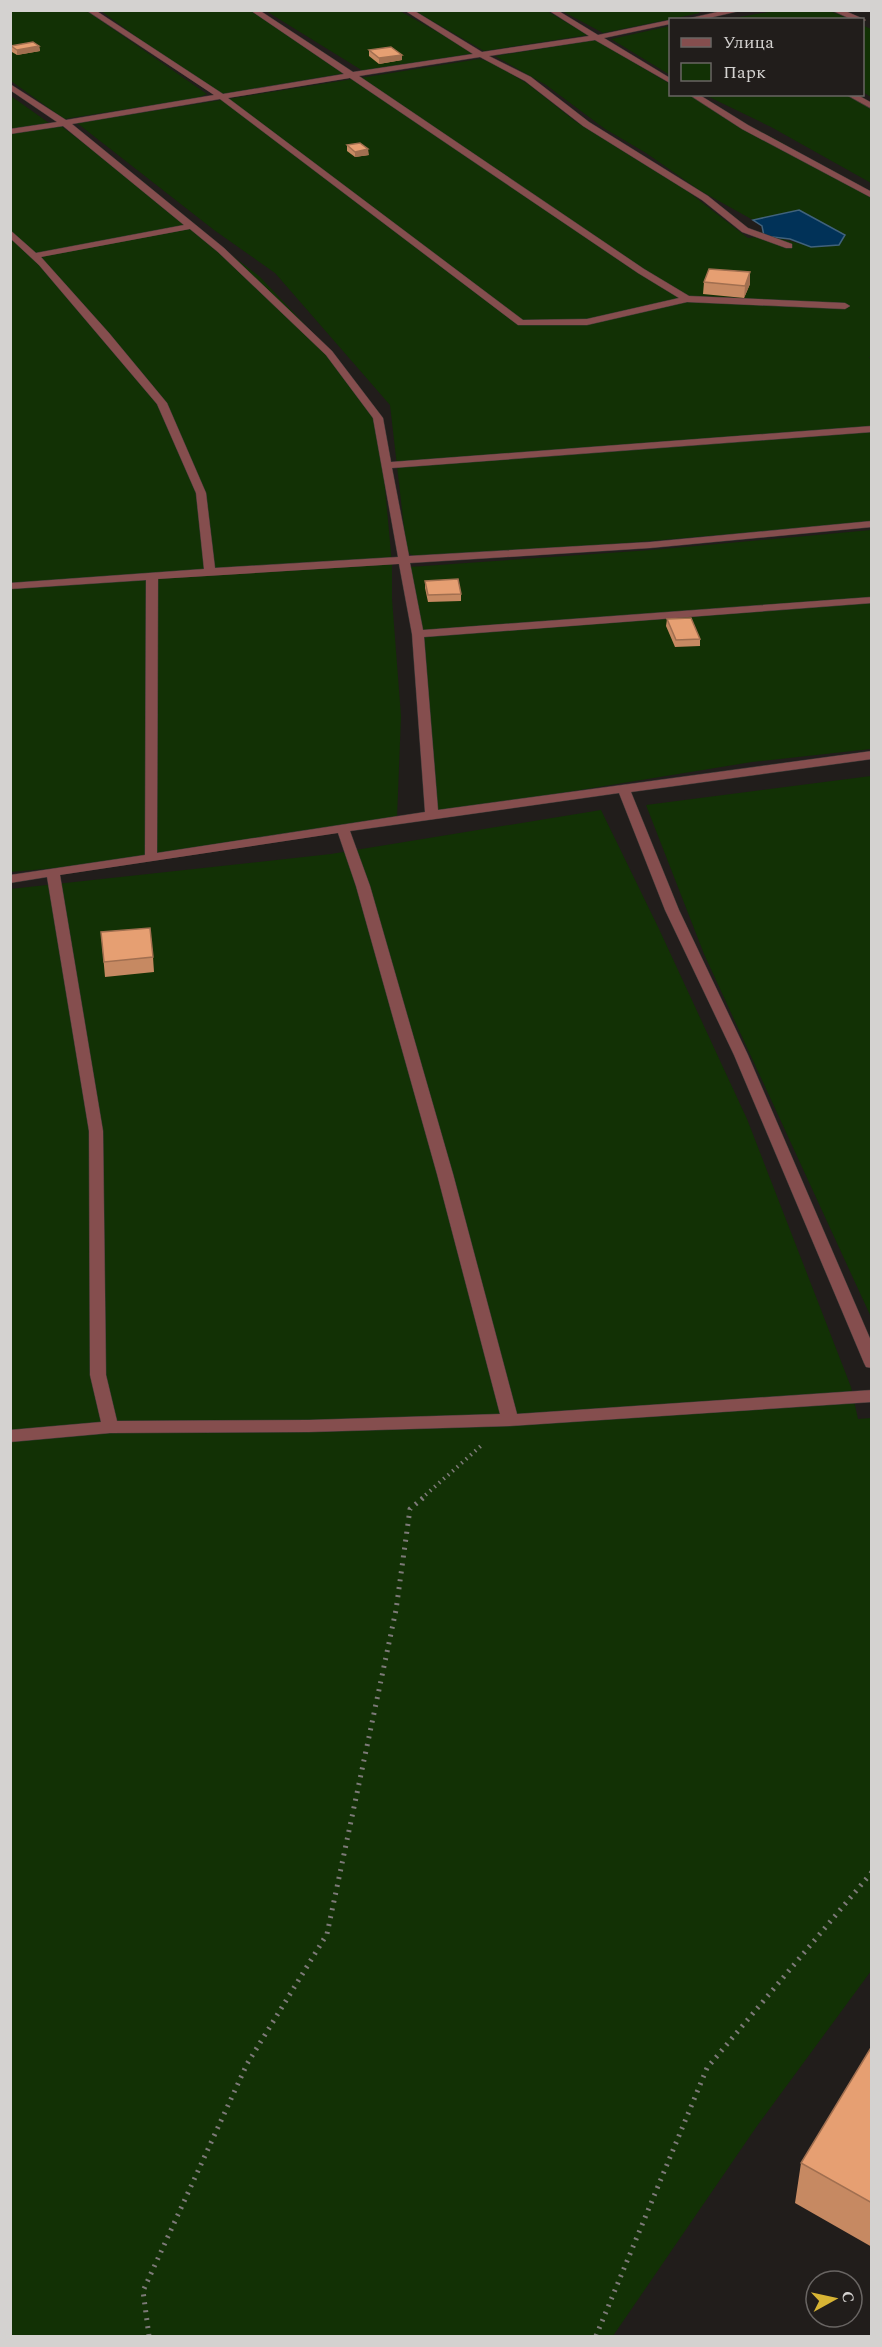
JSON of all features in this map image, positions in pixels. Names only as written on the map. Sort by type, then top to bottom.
[{"type":"lane","points":[[90,10],[222,97],[521,323],[587,322],[687,299],[845,306]]},
{"type":"lane","points":[[253,10],[453,142],[641,271],[687,299]]},
{"type":"lane","points":[[406,10],[528,79],[586,124],[705,198],[745,230],[789,246]]},
{"type":"lane","points":[[551,10],[669,80]]},
{"type":"lane","points":[[691,10],[705,18],[741,10]]},
{"type":"lane","points":[[834,10],[859,18]]},
{"type":"lane","points":[[10,132],[351,75],[598,37],[669,22]]},
{"type":"lane","points":[[10,86],[65,123],[221,250],[329,353],[378,418],[418,634],[432,815]]},
{"type":"lane","points":[[695,96],[745,127],[872,196]]},
{"type":"lane","points":[[853,96],[872,107]]},
{"type":"lane","points":[[34,255],[191,226]]},
{"type":"lane","points":[[10,233],[34,255],[106,335],[162,403],[201,494],[210,572]]},
{"type":"lane","points":[[387,465],[872,429]]},
{"type":"lane","points":[[10,586],[650,545],[872,524]]},
{"type":"lane","points":[[151,858],[152,576]]},
{"type":"lane","points":[[418,634],[872,600]]},
{"type":"lane","points":[[10,879],[432,815],[872,755]]},
{"type":"lane","points":[[624,789],[672,910],[741,1055],[872,1364]]},
{"type":"lane","points":[[343,829],[363,886],[445,1174],[510,1420]]},
{"type":"lane","points":[[53,873],[96,1131],[98,1375],[110,1426]]},
{"type":"lane","points":[[10,1436],[110,1426],[309,1426],[510,1420],[872,1396]]},
{"type":"path","points":[[149,2337],[143,2291],[247,2064],[327,1934],[396,1610],[410,1509],[510,1420]]},
{"type":"path","points":[[596,2337],[707,2068],[872,1872]]},
{"type":"green space","points":[[695,10],[700,13],[603,33],[562,11]]},
{"type":"green space","points":[[827,10],[847,18],[734,18],[775,11]]},
{"type":"green space","points":[[11,11],[87,11],[207,94],[197,98],[64,119],[11,81]]},
{"type":"green space","points":[[101,11],[251,11],[346,73],[216,95]]},
{"type":"green space","points":[[266,11],[400,11],[475,53],[363,71]]},
{"type":"green space","points":[[415,11],[547,11],[588,35],[484,51]]},
{"type":"green space","points":[[669,26],[669,74],[611,39]]},
{"type":"green space","points":[[864,26],[871,29],[871,97],[864,93]]},
{"type":"green space","points":[[596,40],[669,83],[669,96],[692,96],[779,141],[871,196],[872,357],[869,357],[872,361],[871,522],[579,547],[415,556],[407,553],[390,405],[275,273],[214,230],[77,123],[479,59],[491,62],[528,84],[575,121],[686,190],[748,238],[773,237],[813,247],[839,245],[844,234],[799,210],[753,220],[699,190],[646,153],[605,129],[546,85],[495,56]]},
{"type":"green space","points":[[11,96],[49,123],[11,129]]},
{"type":"green space","points":[[707,96],[848,96],[871,108],[871,183],[771,127]]},
{"type":"green space","points":[[61,126],[259,276],[331,352],[378,411],[392,564],[392,599],[401,716],[397,818],[133,861],[11,872],[11,134]]},
{"type":"green space","points":[[871,530],[871,749],[752,762],[432,814],[409,567],[651,550]]},
{"type":"green space","points":[[872,776],[871,1317],[704,954],[646,805]]},
{"type":"green space","points":[[601,810],[747,1119],[851,1387],[858,1419],[871,1418],[871,1971],[757,2126],[613,2336],[11,2336],[10,889],[331,854]]},
{"type":"water","points":[[799,210],[845,235],[839,245],[811,247],[790,239],[764,236],[762,226],[753,220]]},
{"type":"building","points":[[33,42],[39,46],[17,50],[11,46]]},
{"type":"building","points":[[391,47],[402,55],[379,58],[369,50]]},
{"type":"building","points":[[360,143],[368,149],[355,152],[347,145]]},
{"type":"building","points":[[709,269],[750,272],[745,286],[704,282]]},
{"type":"building","points":[[458,579],[461,594],[428,595],[425,581]]},
{"type":"building","points":[[691,618],[700,639],[676,640],[667,619]]},
{"type":"building","points":[[150,928],[153,957],[104,962],[101,932]]},
{"type":"building","points":[[872,2046],[872,2203],[801,2163]]}]
